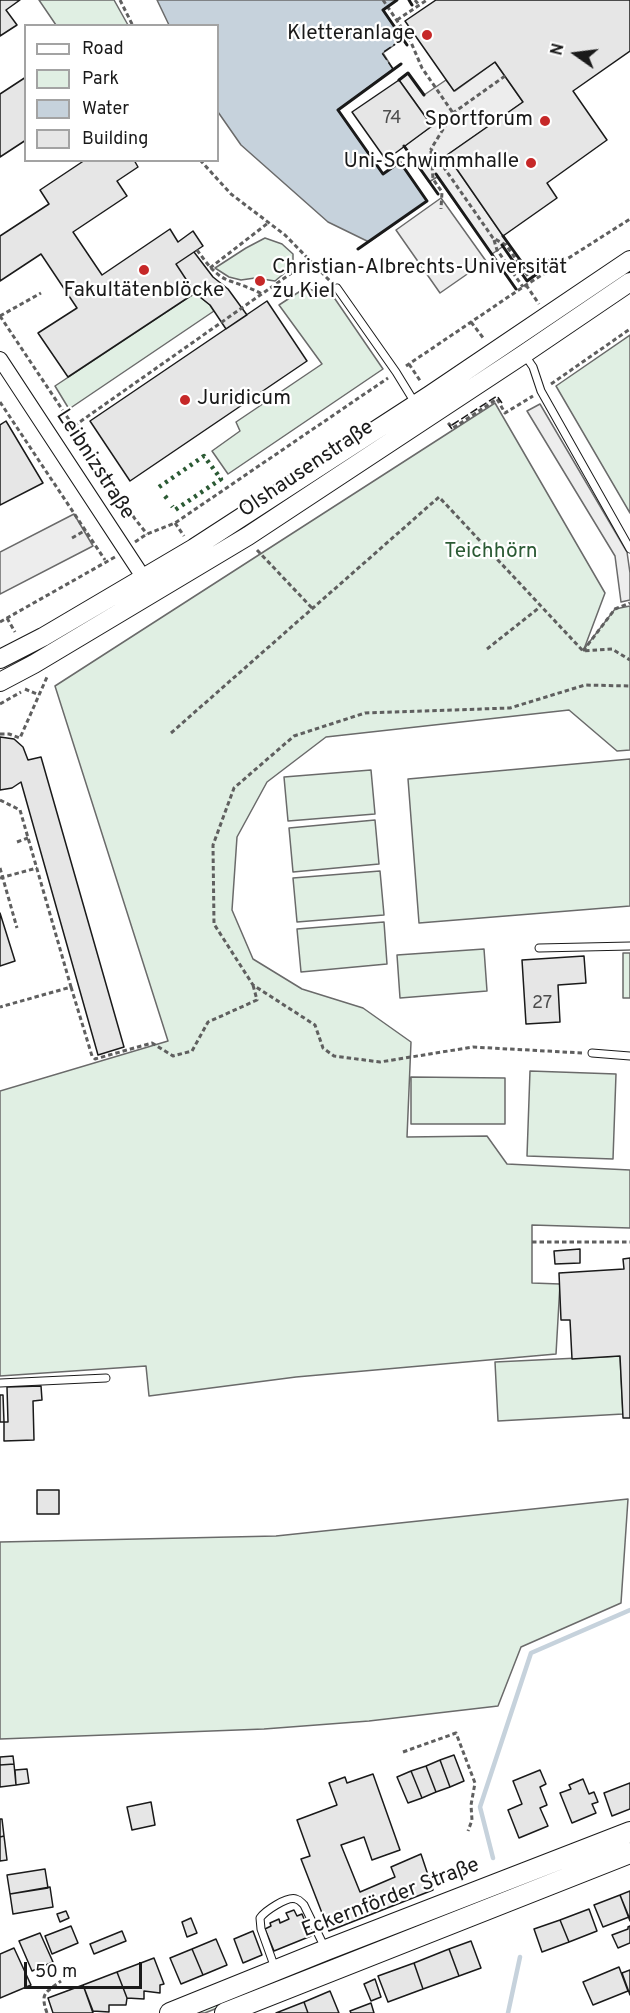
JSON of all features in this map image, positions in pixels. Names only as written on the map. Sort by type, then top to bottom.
[{"type":"main road","name":"Eckernförder Straße","points":[[170,2013],[630,1832]]},
{"type":"main road","points":[[225,2013],[630,1853]]},
{"type":"street","name":"Olshausenstraße","points":[[0,682],[34,664],[148,586],[194,548],[416,404],[630,260]]},
{"type":"street","name":"Olshausenstraße","points":[[0,659],[248,536],[630,282]]},
{"type":"street","name":"Leibnizstraße","points":[[0,360],[148,586]]},
{"type":"lane","points":[[337,288],[416,404]]},
{"type":"lane","points":[[524,354],[533,367],[541,391],[630,549]]},
{"type":"lane","points":[[539,948],[630,946]]},
{"type":"lane","points":[[592,1053],[630,1056]]},
{"type":"lane","points":[[0,1383],[106,1378]]},
{"type":"lane","points":[[276,1970],[261,1929],[260,1918],[264,1912],[290,1898],[300,1900],[304,1905],[326,1950]]},
{"type":"path","points":[[120,0],[132,24]]},
{"type":"path","points":[[383,0],[410,40],[422,68],[453,113]]},
{"type":"path","points":[[415,0],[419,5]]},
{"type":"path","points":[[397,20],[427,0]]},
{"type":"path","points":[[441,209],[442,192],[433,179],[431,149],[453,113],[505,76]]},
{"type":"path","points":[[431,149],[493,238],[497,250],[523,287]]},
{"type":"path","points":[[202,162],[231,194],[285,235],[337,288]]},
{"type":"path","points":[[409,364],[523,287],[630,219]]},
{"type":"path","points":[[210,267],[268,224]]},
{"type":"path","points":[[493,238],[506,245],[528,276],[549,261],[554,267]]},
{"type":"path","points":[[197,250],[210,267],[227,280],[248,286],[262,294]]},
{"type":"path","points":[[74,426],[310,260]]},
{"type":"path","points":[[42,293],[0,316],[147,534]]},
{"type":"path","points":[[471,322],[494,352]]},
{"type":"path","points":[[0,621],[111,560],[147,534],[175,523],[396,372]]},
{"type":"path","points":[[0,402],[106,561]]},
{"type":"path","points":[[171,733],[439,497],[583,651],[612,649],[630,660]]},
{"type":"path","points":[[72,537],[86,530]]},
{"type":"path","points":[[248,536],[256,549],[312,608]]},
{"type":"path","points":[[583,651],[615,609],[630,603]]},
{"type":"path","points":[[487,649],[540,607]]},
{"type":"path","points":[[6,618],[15,632]]},
{"type":"path","points":[[0,734],[20,738],[47,677]]},
{"type":"path","points":[[0,800],[20,810],[92,1056],[95,1059],[152,1043],[173,1056],[192,1051],[208,1022],[257,1000],[253,985],[214,924],[213,845],[234,788],[294,736],[365,713],[510,708],[585,686],[630,686]]},
{"type":"path","points":[[25,689],[39,695]]},
{"type":"path","points":[[17,842],[28,838]]},
{"type":"path","points":[[0,868],[17,928]]},
{"type":"path","points":[[2,878],[37,868]]},
{"type":"path","points":[[253,985],[315,1025],[323,1048],[334,1056],[380,1062],[473,1047],[592,1053]]},
{"type":"path","points":[[0,1007],[71,987]]},
{"type":"path","points":[[532,1242],[630,1242]]},
{"type":"path","points":[[404,1752],[456,1732],[475,1783],[471,1805],[472,1820],[468,1831]]},
{"type":"path","points":[[47,2013],[43,2000],[44,1994],[60,1981]]},
{"type":"green space","points":[[39,0],[114,0],[127,24],[55,24]]},
{"type":"green space","points":[[265,238],[282,244],[293,254],[293,266],[275,281],[255,278],[241,280],[229,277],[215,268],[246,248]]},
{"type":"green space","points":[[305,288],[333,296],[383,369],[228,474],[212,451],[240,431],[236,422],[322,364],[279,305]]},
{"type":"green space","points":[[195,293],[214,311],[69,409],[55,386]]},
{"type":"green space","points":[[630,335],[630,513],[556,386]]},
{"type":"green space","name":"Teichhörn","points":[[495,403],[605,593],[584,649],[615,609],[630,606],[630,750],[617,751],[569,710],[326,737],[267,782],[237,837],[232,910],[253,959],[302,989],[363,1008],[411,1042],[407,1137],[487,1136],[507,1164],[630,1170],[630,1228],[532,1225],[532,1283],[560,1284],[556,1354],[296,1377],[149,1396],[146,1366],[0,1376],[0,1091],[168,1041],[55,686]]},
{"type":"green space","points":[[630,759],[630,906],[419,923],[408,779]]},
{"type":"green space","points":[[371,770],[375,814],[288,821],[284,777]]},
{"type":"green space","points":[[375,820],[379,864],[293,872],[289,828]]},
{"type":"green space","points":[[380,871],[384,915],[297,922],[293,878]]},
{"type":"green space","points":[[384,922],[387,964],[301,972],[297,929]]},
{"type":"green space","points":[[484,949],[487,991],[400,998],[397,955]]},
{"type":"green space","points":[[623,953],[630,953],[630,998],[623,998]]},
{"type":"green space","points":[[530,1071],[616,1074],[613,1159],[527,1156]]},
{"type":"green space","points":[[411,1077],[505,1078],[505,1124],[411,1124]]},
{"type":"green space","points":[[620,1356],[623,1414],[498,1421],[495,1362]]},
{"type":"green space","points":[[628,1499],[621,1603],[521,1647],[498,1706],[369,1721],[264,1729],[0,1739],[0,1542],[276,1536]]},
{"type":"green space","points":[[307,1968],[307,1972],[205,2013],[193,2013]]},
{"type":"shaded area","points":[[495,62],[523,102],[447,155],[508,243],[492,254],[437,177],[429,182],[404,146],[432,126],[399,80],[408,73],[424,95],[446,80],[455,91]]},
{"type":"shaded area","points":[[441,198],[486,261],[440,293],[396,230]]},
{"type":"shaded area","points":[[540,404],[627,552],[630,600],[621,602],[615,556],[527,411]]},
{"type":"shaded area","points":[[74,514],[93,546],[0,594],[0,552]]},
{"type":"water","points":[[157,0],[397,0],[383,10],[403,39],[383,53],[393,69],[338,110],[383,174],[400,162],[427,201],[369,242],[328,222],[241,145],[219,113],[219,24],[169,24]]},
{"type":"building","points":[[0,0],[20,0],[6,10],[17,25],[0,36]]},
{"type":"building","name":"Sportforum","points":[[436,0],[630,0],[630,51],[573,91],[607,140],[547,183],[557,198],[503,236],[447,155],[523,102],[495,62],[454,91],[405,21]]},
{"type":"building","points":[[24,78],[24,141],[0,157],[0,94]]},
{"type":"building","points":[[399,80],[432,126],[386,160],[352,112]]},
{"type":"building","name":"Fakultätenblöcke","points":[[82,162],[135,162],[138,167],[117,181],[127,196],[73,232],[102,275],[170,229],[178,242],[193,231],[203,246],[176,264],[195,293],[68,377],[38,333],[77,308],[41,254],[0,281],[0,236],[49,204],[40,190]]},
{"type":"building","points":[[194,252],[213,277],[228,289],[247,315],[226,329],[210,305],[195,293],[176,264]]},
{"type":"building","name":"Juridicum","points":[[267,301],[307,361],[130,481],[90,421]]},
{"type":"building","points":[[6,421],[43,483],[0,505],[0,425]]},
{"type":"building","points":[[0,737],[14,739],[23,747],[28,760],[41,757],[124,1047],[98,1055],[21,782],[12,788],[0,790]]},
{"type":"building","points":[[0,913],[15,961],[0,966]]},
{"type":"building","points":[[584,956],[586,983],[558,985],[560,1022],[526,1024],[522,960]]},
{"type":"building","points":[[580,1249],[580,1263],[555,1264],[554,1251]]},
{"type":"building","points":[[630,1258],[630,1418],[623,1418],[620,1356],[572,1359],[570,1320],[561,1320],[559,1273],[624,1269],[623,1259]]},
{"type":"building","points":[[41,1386],[42,1400],[33,1401],[34,1440],[4,1441],[4,1422],[8,1422],[7,1387]]},
{"type":"building","points":[[0,1395],[3,1395],[4,1422],[0,1422]]},
{"type":"building","points":[[37,1490],[59,1490],[59,1514],[37,1514]]},
{"type":"building","points":[[454,1755],[464,1781],[450,1787],[440,1760]]},
{"type":"building","points":[[13,1756],[14,1764],[0,1765],[0,1757]]},
{"type":"building","points":[[440,1760],[450,1787],[436,1792],[426,1766]]},
{"type":"building","points":[[14,1764],[16,1785],[0,1787],[0,1765]]},
{"type":"building","points":[[426,1766],[436,1792],[422,1798],[411,1771]]},
{"type":"building","points":[[27,1769],[29,1783],[16,1785],[15,1770]]},
{"type":"building","points":[[540,1770],[546,1784],[540,1787],[547,1805],[540,1808],[548,1826],[519,1838],[508,1810],[522,1804],[513,1781]]},
{"type":"building","points":[[411,1771],[422,1798],[408,1803],[397,1777]]},
{"type":"building","points":[[373,1774],[400,1850],[372,1860],[364,1837],[341,1845],[360,1892],[395,1877],[391,1867],[421,1854],[433,1890],[329,1931],[301,1859],[310,1856],[297,1820],[337,1805],[329,1783],[345,1777],[347,1783]]},
{"type":"building","points":[[583,1779],[589,1794],[594,1792],[598,1802],[592,1804],[596,1813],[572,1823],[560,1793],[571,1789],[569,1785]]},
{"type":"building","points":[[630,1783],[630,1809],[612,1816],[604,1793]]},
{"type":"building","points":[[151,1802],[155,1825],[132,1830],[127,1807]]},
{"type":"building","points":[[0,1819],[2,1819],[4,1836],[0,1837]]},
{"type":"building","points":[[4,1836],[7,1860],[0,1861],[0,1837]]},
{"type":"building","points":[[45,1869],[48,1888],[10,1894],[7,1875]]},
{"type":"building","points":[[50,1887],[53,1907],[13,1914],[10,1894]]},
{"type":"building","points":[[630,1891],[630,1921],[620,1895]]},
{"type":"building","points":[[620,1895],[629,1917],[603,1927],[594,1905]]},
{"type":"building","points":[[589,1909],[597,1931],[569,1942],[560,1920]]},
{"type":"building","points":[[294,1910],[297,1916],[302,1914],[311,1936],[274,1951],[265,1929],[271,1926],[270,1923],[279,1919],[280,1923],[289,1919],[286,1913]]},
{"type":"building","points":[[66,1911],[69,1918],[60,1922],[57,1914]]},
{"type":"building","points":[[191,1918],[197,1933],[187,1937],[182,1922]]},
{"type":"building","points":[[560,1920],[569,1942],[542,1952],[534,1929]]},
{"type":"building","points":[[71,1926],[78,1943],[52,1954],[45,1936]]},
{"type":"building","points":[[630,1926],[630,1943],[618,1948],[612,1935]]},
{"type":"building","points":[[122,1931],[126,1941],[94,1954],[90,1944]]},
{"type":"building","points":[[253,1931],[262,1955],[243,1963],[234,1939]]},
{"type":"building","points":[[40,1933],[53,1962],[32,1971],[19,1941]]},
{"type":"building","points":[[216,1939],[227,1965],[203,1975],[192,1949]]},
{"type":"building","points":[[471,1941],[481,1968],[459,1976],[449,1949]]},
{"type":"building","points":[[14,1948],[31,1985],[0,1998],[0,1954]]},
{"type":"building","points":[[192,1949],[203,1975],[181,1984],[170,1958]]},
{"type":"building","points":[[449,1949],[459,1976],[423,1989],[414,1963]]},
{"type":"building","points":[[154,1958],[164,1984],[160,1985],[160,1993],[144,1991],[144,1999],[127,1998],[117,1972]]},
{"type":"building","points":[[414,1963],[423,1989],[388,2002],[378,1976]]},
{"type":"building","points":[[619,1967],[628,1991],[593,2005],[583,1982]]},
{"type":"building","points":[[630,1970],[630,1995],[622,1973]]},
{"type":"building","points":[[117,1972],[127,1998],[126,2005],[109,2005],[109,2012],[93,2011],[83,1985]]},
{"type":"building","points":[[375,1979],[381,1997],[371,2001],[364,1984]]},
{"type":"building","points":[[83,1985],[93,2013],[53,2013],[48,1998]]},
{"type":"building","points":[[330,1991],[339,2013],[308,2013],[304,2002]]},
{"type":"building","points":[[304,2002],[308,2013],[276,2013]]},
{"type":"building","points":[[371,2003],[374,2013],[351,2013],[350,2011]]},
{"type":"waterway","points":[[493,1858],[480,1807],[531,1653],[630,1610]]},
{"type":"waterway","points":[[508,2013],[520,1957]]},
{"type":"hedge","points":[[159,487],[204,456],[221,479],[175,510],[172,506]]},
{"type":"hedge","points":[[165,496],[169,501]]},
{"type":"fence","points":[[393,69],[382,53],[403,39]]},
{"type":"fence","points":[[452,425],[497,396],[502,403]]},
{"type":"fence","points":[[449,425],[452,429]]},
{"type":"wall","points":[[397,0],[383,10],[407,45]]},
{"type":"wall","points":[[409,0],[412,5]]},
{"type":"wall","points":[[358,249],[427,201],[400,162],[383,174],[338,110],[401,64]]},
{"type":"wall","points":[[399,80],[408,73],[424,95]]},
{"type":"wall","points":[[404,146],[438,194]]},
{"type":"wall","points":[[436,174],[516,289]]},
{"type":"wall","points":[[503,236],[528,271],[532,269]]},
{"type":"wall","points":[[502,245],[527,281],[548,266]]},
{"type":"place","name":"Kletteranlage","points":[[427,35]]},
{"type":"place","name":"Sportforum","points":[[545,121]]},
{"type":"place","name":"Uni-Schwimmhalle","points":[[531,163]]},
{"type":"place","name":"Fakultätenblöcke","points":[[144,270]]},
{"type":"place","name":"Christian-Albrechts-Universität zu Kiel","points":[[260,281]]},
{"type":"place","name":"Juridicum","points":[[185,400]]}]
